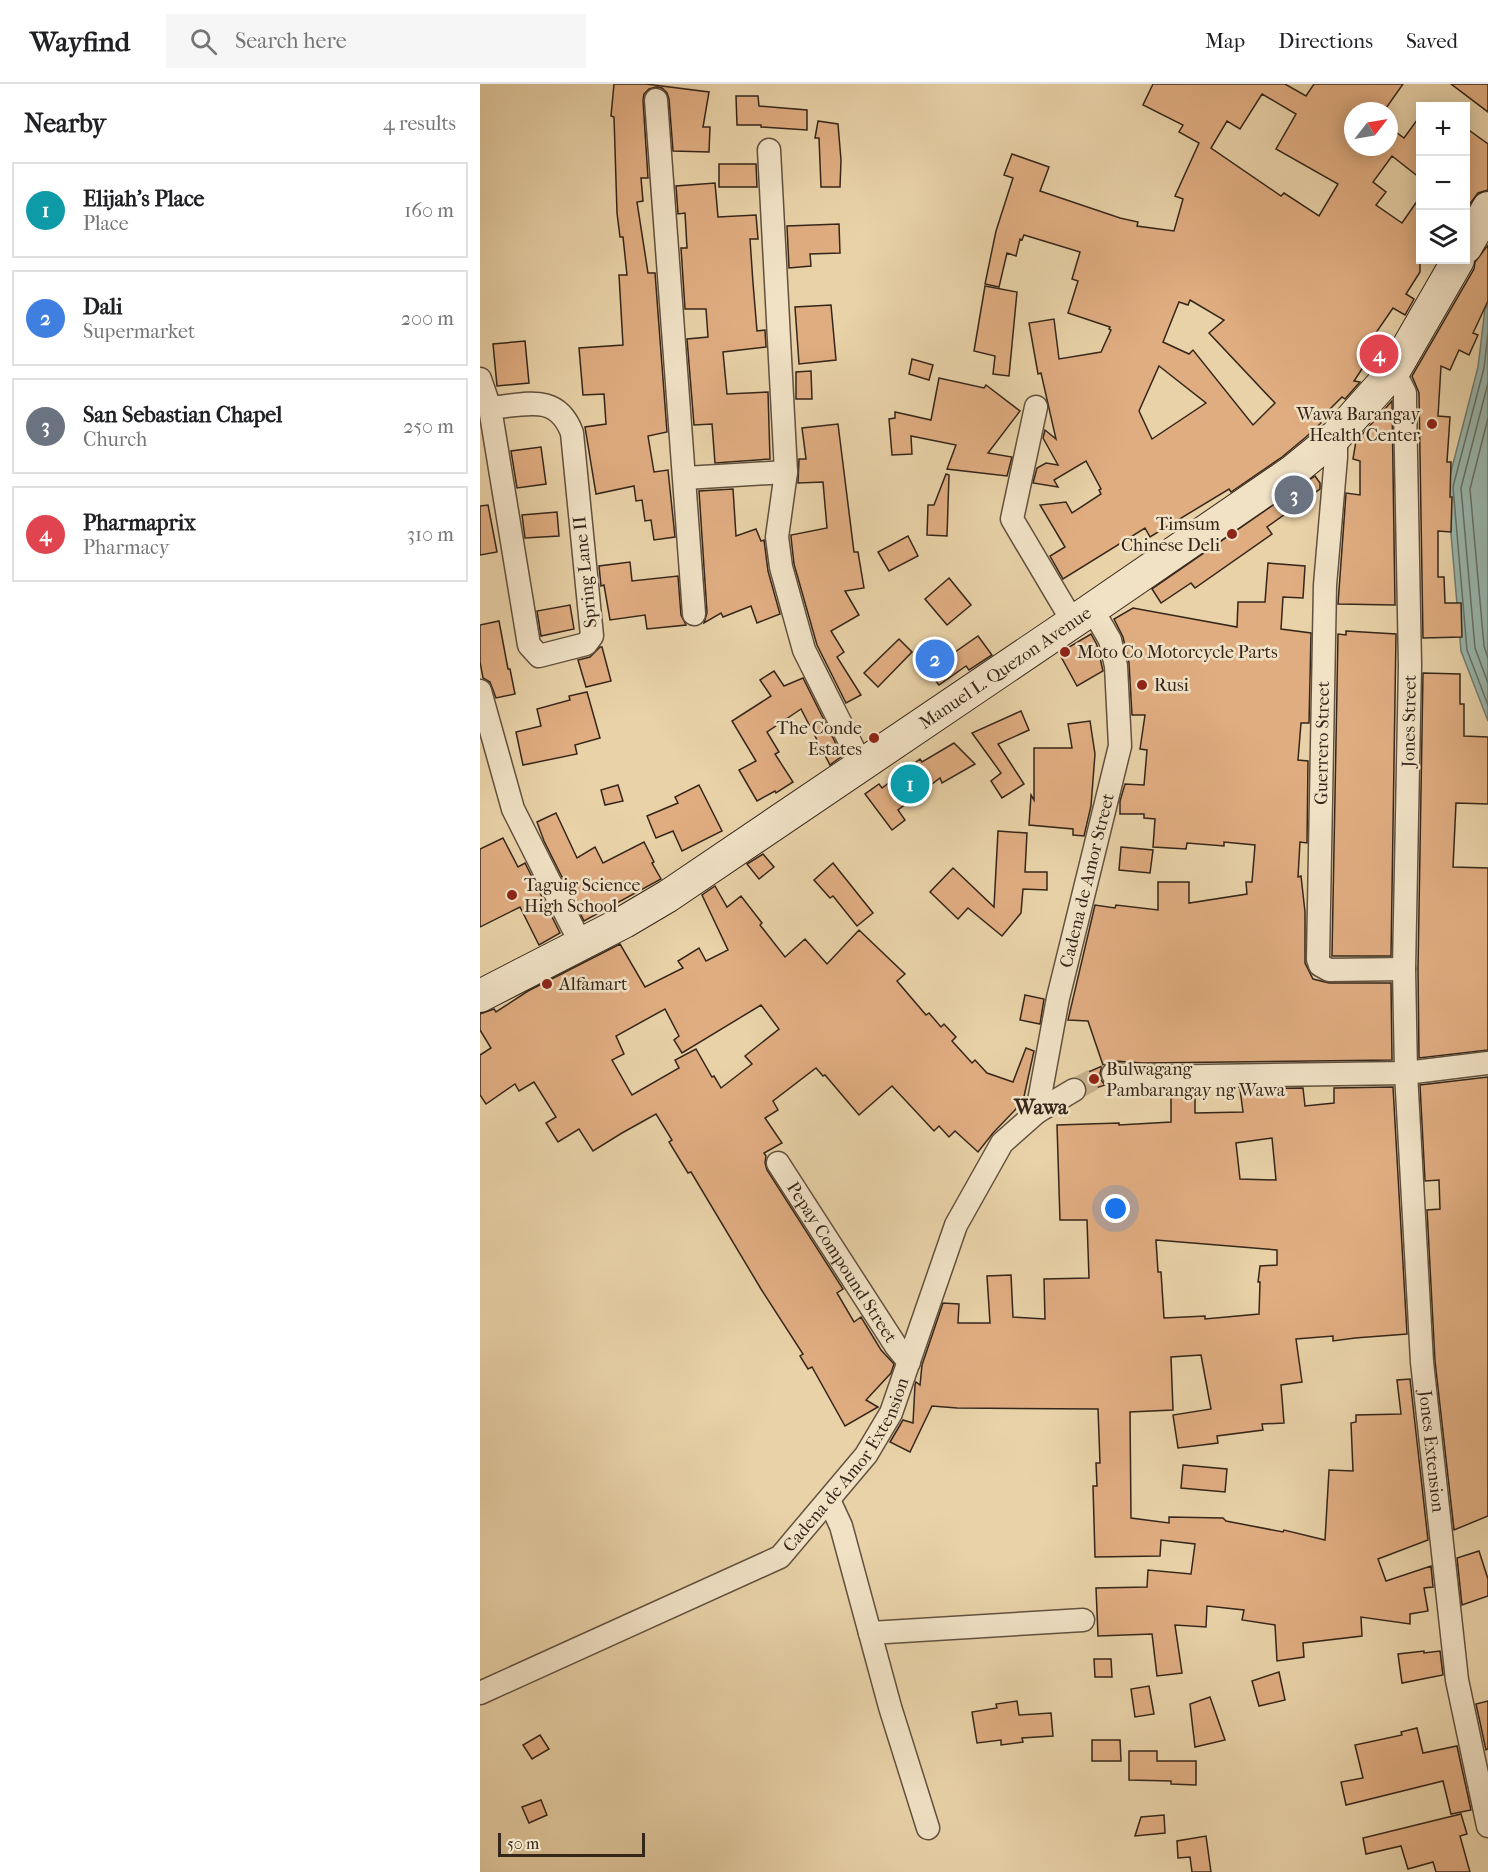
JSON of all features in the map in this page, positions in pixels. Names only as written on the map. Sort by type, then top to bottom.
[{"type":"main road","points":[[1470,240],[1488,208]]},
{"type":"main road","name":"Manuel L. Quezon Avenue","points":[[480,996],[624,922],[668,896],[1083,616],[1293,471],[1336,435],[1394,371],[1456,264]]},
{"type":"street","points":[[656,100],[694,614]]},
{"type":"street","points":[[769,150],[786,472],[777,537],[781,567],[804,650],[862,766]]},
{"type":"street","name":"Jones Street","points":[[1394,371],[1405,393],[1410,654],[1404,969],[1406,1072]]},
{"type":"street","name":"Spring Lane II","points":[[480,379],[490,408],[531,650],[539,656],[586,644],[592,636],[572,433],[560,412],[546,404],[490,408]]},
{"type":"street","name":"Cadena de Amor Street","points":[[1036,407],[1012,519],[1083,616],[1110,640],[1116,666],[1120,746],[1058,998],[1037,1112]]},
{"type":"street","name":"Guerrero Street","points":[[1336,435],[1325,585],[1318,960],[1320,965],[1329,970],[1404,969]]},
{"type":"street","points":[[685,478],[786,472]]},
{"type":"street","points":[[480,691],[513,809],[581,944]]},
{"type":"street","points":[[1113,1074],[1142,1077],[1406,1072],[1488,1063]]},
{"type":"street","name":"Jones Extension","points":[[1406,1072],[1422,1362],[1448,1607],[1457,1680],[1488,1825]]},
{"type":"street","points":[[1037,1112],[1074,1090]]},
{"type":"street","name":"Cadena de Amor Extension","points":[[480,1693],[780,1557],[866,1455],[891,1413],[956,1225],[1002,1143],[1037,1112]]},
{"type":"street","name":"Pepay Compound Street","points":[[778,1163],[896,1346],[909,1362]]},
{"type":"street","points":[[829,1500],[841,1526],[890,1707],[928,1828]]},
{"type":"street","points":[[870,1633],[1083,1620]]},
{"type":"water","points":[[1488,304],[1488,721],[1461,651],[1447,487],[1478,367],[1485,309]]},
{"type":"building","points":[[614,84],[646,84],[709,92],[703,127],[710,127],[709,152],[673,151],[667,93],[662,88],[649,89],[644,94],[643,100],[648,178],[641,178],[643,201],[637,202],[648,273],[655,273],[667,432],[648,436],[654,472],[668,470],[675,537],[654,540],[651,520],[645,521],[642,500],[636,501],[634,486],[596,494],[585,427],[606,424],[604,394],[583,395],[579,348],[623,345],[619,275],[627,275],[623,237],[620,237],[617,213],[614,117],[611,116]]},
{"type":"building","points":[[1153,84],[1285,84],[1306,96],[1314,84],[1403,84],[1390,102],[1344,102],[1344,156],[1392,156],[1373,182],[1386,192],[1376,205],[1402,223],[1416,203],[1416,264],[1420,264],[1420,272],[1406,294],[1414,299],[1405,315],[1393,308],[1371,340],[1378,345],[1354,381],[1360,382],[1345,399],[1342,397],[1319,420],[1321,423],[1282,457],[1231,492],[1229,489],[1150,537],[1145,528],[1063,579],[1050,556],[1065,547],[1040,505],[1066,502],[1072,513],[1101,494],[1099,490],[1101,489],[1086,461],[1054,480],[1058,487],[1033,483],[1037,468],[1046,463],[1058,465],[1043,438],[1045,430],[1056,439],[1041,373],[1038,374],[1029,323],[1054,319],[1059,359],[1101,352],[1111,330],[1110,327],[1068,313],[1078,281],[1072,279],[1080,252],[1024,235],[1022,240],[1020,239],[1016,256],[1007,253],[999,287],[985,284],[996,231],[1013,178],[1004,175],[1012,154],[1049,167],[1040,191],[1138,222],[1137,226],[1174,231],[1183,199],[1175,196],[1199,143],[1179,132],[1183,125],[1143,105]],"holes":[[[1262,94],[1296,114],[1276,149],[1338,184],[1319,216],[1284,193],[1281,196],[1211,148],[1227,121],[1240,129]],[[1190,300],[1224,320],[1209,333],[1275,403],[1253,425],[1193,350],[1189,354],[1163,342],[1179,302],[1188,305]],[[1159,366],[1206,403],[1152,439],[1139,411]]]},
{"type":"building","points":[[1451,84],[1488,84],[1488,112]]},
{"type":"building","points":[[736,96],[758,96],[759,106],[807,110],[807,130],[737,125]]},
{"type":"building","points":[[818,121],[838,124],[841,160],[840,187],[821,187],[819,138],[815,138]]},
{"type":"building","points":[[1416,122],[1416,156],[1416,175],[1392,156],[1398,156],[1398,134],[1404,138]]},
{"type":"building","points":[[1470,131],[1488,144],[1488,190],[1478,193],[1470,204]]},
{"type":"building","points":[[719,164],[756,164],[757,187],[719,187]]},
{"type":"building","points":[[715,183],[718,217],[756,215],[758,239],[750,239],[753,283],[757,331],[765,330],[766,347],[723,352],[727,394],[768,392],[770,459],[715,463],[712,424],[694,425],[687,339],[708,337],[706,309],[685,309],[681,248],[687,248],[685,213],[678,214],[676,186]]},
{"type":"building","points":[[839,224],[840,253],[810,254],[811,266],[789,268],[787,226]]},
{"type":"building","points":[[1488,245],[1488,301],[1473,333],[1478,335],[1469,355],[1459,350],[1450,370],[1441,366],[1438,416],[1450,417],[1447,462],[1451,462],[1450,497],[1452,497],[1451,532],[1438,531],[1438,577],[1444,577],[1445,603],[1461,603],[1462,637],[1423,638],[1419,393],[1412,376],[1474,269],[1475,262]]},
{"type":"building","points":[[985,286],[1017,292],[1009,376],[993,374],[995,356],[974,351]]},
{"type":"building","points":[[831,305],[836,360],[799,364],[795,307]]},
{"type":"building","points":[[525,341],[529,383],[497,386],[493,344]]},
{"type":"building","points":[[912,359],[933,365],[929,380],[909,374]]},
{"type":"building","points":[[811,371],[812,399],[796,399],[796,372]]},
{"type":"building","points":[[939,378],[984,388],[986,385],[1020,411],[988,453],[1012,457],[1007,476],[947,469],[956,445],[911,436],[912,454],[892,455],[889,419],[895,418],[895,412],[931,420]]},
{"type":"building","points":[[1392,401],[1395,605],[1338,604],[1346,493],[1360,495],[1360,461],[1353,459],[1356,441]]},
{"type":"building","points":[[838,424],[854,552],[858,552],[864,588],[845,591],[859,615],[831,631],[844,652],[837,657],[861,695],[846,703],[817,645],[794,564],[791,537],[791,535],[827,528],[823,482],[798,483],[799,459],[806,459],[802,428]]},
{"type":"building","points":[[541,447],[546,484],[517,488],[511,451]]},
{"type":"building","points":[[946,474],[949,475],[947,536],[927,535],[928,505],[934,505]]},
{"type":"building","points":[[1315,476],[1320,483],[1320,489],[1267,527],[1272,534],[1195,588],[1191,583],[1161,603],[1152,589]]},
{"type":"building","points":[[733,489],[736,536],[756,529],[761,541],[764,540],[768,571],[780,614],[757,623],[751,606],[723,617],[721,613],[704,623],[707,613],[699,491]]},
{"type":"building","points":[[488,505],[497,552],[480,555],[480,506]]},
{"type":"building","points":[[557,512],[559,536],[525,538],[522,515]]},
{"type":"building","points":[[908,536],[918,556],[889,571],[878,552]]},
{"type":"building","points":[[630,562],[632,581],[678,576],[681,615],[686,625],[647,629],[645,615],[610,620],[604,585],[601,586],[599,566]]},
{"type":"building","points":[[1268,563],[1305,566],[1303,598],[1283,597],[1281,629],[1311,633],[1309,723],[1301,723],[1298,760],[1308,761],[1307,843],[1300,842],[1298,877],[1301,876],[1305,912],[1305,963],[1313,979],[1329,983],[1391,983],[1392,1060],[1143,1063],[1114,1061],[1103,1065],[1088,1021],[1068,1020],[1095,905],[1158,910],[1158,882],[1189,882],[1189,903],[1247,894],[1246,882],[1252,882],[1255,845],[1224,842],[1224,846],[1187,843],[1186,849],[1153,847],[1155,819],[1144,818],[1144,814],[1120,814],[1120,801],[1125,784],[1144,785],[1147,750],[1140,749],[1145,715],[1132,715],[1129,663],[1123,637],[1114,619],[1133,608],[1237,627],[1238,602],[1265,602]]},
{"type":"building","points":[[949,578],[971,605],[947,625],[925,599]]},
{"type":"building","points":[[570,605],[574,629],[541,636],[537,611]]},
{"type":"building","points":[[499,621],[515,694],[496,698],[490,682],[483,678],[480,662],[480,625]]},
{"type":"building","points":[[1346,631],[1396,634],[1391,956],[1332,956],[1338,634],[1346,635]]},
{"type":"building","points":[[1091,634],[1097,645],[1103,671],[1077,686],[1059,653]]},
{"type":"building","points":[[978,636],[992,655],[969,670],[966,666],[939,685],[928,671]]},
{"type":"building","points":[[899,639],[912,652],[878,687],[864,673]]},
{"type":"building","points":[[602,647],[611,681],[586,687],[578,660],[590,657]]},
{"type":"building","points":[[774,671],[784,686],[803,678],[842,756],[830,765],[801,709],[767,732],[779,752],[775,754],[793,782],[757,801],[739,770],[756,761],[732,721],[771,696],[760,680]]},
{"type":"building","points":[[1423,673],[1460,674],[1460,704],[1464,704],[1464,736],[1488,737],[1488,804],[1456,803],[1453,867],[1488,868],[1488,1050],[1419,1058],[1418,969]]},
{"type":"building","points":[[587,692],[600,738],[575,745],[577,754],[523,765],[516,732],[541,726],[537,709],[570,700],[569,696]]},
{"type":"building","points":[[1021,711],[1029,730],[998,744],[1024,784],[1002,798],[991,781],[1001,773],[972,733]]},
{"type":"building","points":[[1090,721],[1095,754],[1091,806],[1084,836],[1073,835],[1073,829],[1029,825],[1031,795],[1034,800],[1034,748],[1072,748],[1068,724]]},
{"type":"building","points":[[954,743],[975,764],[942,783],[940,778],[898,810],[905,820],[892,830],[865,794],[879,784],[882,788],[920,759],[922,762]]},
{"type":"building","points":[[618,785],[623,801],[605,805],[601,790]]},
{"type":"building","points":[[699,785],[722,831],[682,851],[673,831],[656,838],[647,816],[678,803],[675,797]]},
{"type":"building","points":[[556,813],[577,858],[595,847],[603,863],[644,842],[661,879],[584,921],[544,841],[537,822]]},
{"type":"building","points":[[998,831],[1027,833],[1025,872],[1047,872],[1047,890],[1023,889],[1021,913],[1002,936],[968,908],[958,919],[930,892],[953,868],[994,907]]},
{"type":"building","points":[[503,838],[518,867],[525,863],[560,933],[539,945],[520,907],[480,927],[480,849]]},
{"type":"building","points":[[1121,847],[1153,850],[1150,873],[1119,870]]},
{"type":"building","points":[[763,854],[774,867],[759,879],[747,864]]},
{"type":"building","points":[[833,863],[873,913],[857,926],[833,896],[830,898],[814,880]]},
{"type":"building","points":[[715,886],[727,907],[741,896],[785,957],[805,939],[827,964],[859,930],[905,974],[897,981],[926,1015],[929,1013],[941,1027],[944,1024],[956,1037],[952,1041],[972,1063],[975,1060],[987,1073],[1013,1082],[1026,1048],[1034,1051],[1023,1101],[1018,1100],[1016,1109],[978,1152],[955,1131],[949,1137],[939,1126],[934,1131],[892,1086],[859,1115],[825,1075],[823,1076],[816,1068],[773,1101],[778,1110],[765,1118],[782,1143],[764,1153],[767,1170],[843,1289],[837,1293],[854,1322],[861,1317],[881,1350],[894,1364],[891,1373],[866,1400],[878,1407],[845,1426],[812,1367],[808,1369],[800,1356],[803,1354],[691,1172],[688,1173],[669,1142],[672,1140],[656,1114],[593,1151],[579,1129],[558,1142],[546,1123],[556,1117],[534,1082],[519,1091],[515,1084],[486,1104],[480,1095],[480,1055],[491,1048],[480,1030],[480,1014],[494,1009],[496,1012],[528,991],[620,944],[645,987],[683,968],[678,961],[699,948],[706,961],[728,950],[702,895]],"holes":[[[761,1005],[779,1029],[745,1056],[752,1064],[721,1088],[696,1049],[675,1060],[679,1068],[632,1095],[612,1060],[624,1054],[616,1036],[665,1009],[679,1036],[674,1040],[682,1053]]]},
{"type":"building","points":[[1025,995],[1044,999],[1040,1024],[1020,1020]]},
{"type":"building","points":[[1102,1066],[1101,1080],[1105,1085],[1087,1091],[1085,1083],[1077,1077]]},
{"type":"building","points":[[1488,1077],[1488,1516],[1454,1530],[1435,1361],[1427,1210],[1440,1209],[1439,1180],[1425,1181],[1420,1085]]},
{"type":"building","points":[[1393,1087],[1407,1334],[1333,1341],[1333,1336],[1296,1339],[1302,1382],[1281,1385],[1284,1423],[1262,1424],[1263,1430],[1217,1436],[1218,1443],[1178,1448],[1173,1415],[1211,1409],[1201,1355],[1171,1357],[1173,1410],[1130,1412],[1131,1518],[1169,1523],[1169,1517],[1223,1518],[1226,1521],[1283,1532],[1284,1530],[1325,1540],[1329,1470],[1353,1471],[1351,1423],[1356,1422],[1356,1415],[1401,1414],[1397,1380],[1410,1379],[1428,1540],[1378,1559],[1386,1581],[1431,1566],[1433,1587],[1424,1588],[1428,1611],[1410,1614],[1410,1624],[1361,1617],[1362,1636],[1303,1643],[1304,1657],[1277,1661],[1275,1625],[1242,1620],[1244,1610],[1207,1606],[1206,1627],[1175,1625],[1182,1673],[1157,1676],[1152,1634],[1098,1636],[1096,1588],[1147,1587],[1148,1570],[1191,1574],[1195,1544],[1161,1540],[1160,1556],[1095,1557],[1093,1486],[1097,1486],[1096,1463],[1100,1463],[1098,1409],[932,1406],[910,1452],[890,1442],[903,1420],[913,1423],[915,1385],[916,1382],[920,1385],[922,1365],[943,1303],[959,1304],[958,1323],[990,1323],[987,1276],[1011,1275],[1013,1317],[1045,1319],[1044,1279],[1089,1278],[1087,1220],[1060,1220],[1057,1125],[1171,1122],[1171,1090],[1195,1090],[1195,1113],[1243,1112],[1240,1089],[1303,1088],[1305,1106],[1334,1103],[1334,1088]],"holes":[[[1272,1138],[1276,1180],[1240,1179],[1236,1143]],[[1156,1240],[1277,1250],[1277,1265],[1260,1266],[1259,1314],[1205,1319],[1205,1316],[1164,1318]]]},
{"type":"building","points":[[1183,1465],[1227,1469],[1225,1492],[1181,1488]]},
{"type":"building","points":[[1479,1551],[1488,1579],[1488,1596],[1462,1605],[1457,1558]]},
{"type":"building","points":[[1424,1651],[1424,1653],[1440,1651],[1443,1675],[1402,1683],[1398,1654]]},
{"type":"building","points":[[1094,1659],[1111,1659],[1112,1677],[1095,1677]]},
{"type":"building","points":[[1279,1672],[1285,1700],[1259,1706],[1252,1681]]},
{"type":"building","points":[[1149,1686],[1154,1714],[1135,1717],[1131,1689]]},
{"type":"building","points":[[1210,1697],[1225,1740],[1195,1747],[1190,1704]]},
{"type":"building","points":[[1017,1701],[1019,1715],[1051,1713],[1053,1736],[1022,1738],[1023,1742],[1001,1745],[1001,1740],[977,1743],[972,1712],[997,1708],[996,1704]]},
{"type":"building","points":[[1488,1701],[1488,1749],[1486,1750],[1476,1704]]},
{"type":"building","points":[[1417,1728],[1423,1753],[1457,1746],[1471,1810],[1451,1814],[1443,1781],[1346,1805],[1341,1782],[1363,1778],[1355,1745],[1402,1735],[1401,1732]]},
{"type":"building","points":[[540,1735],[549,1749],[532,1759],[523,1745]]},
{"type":"building","points":[[1092,1740],[1120,1740],[1121,1761],[1092,1761]]},
{"type":"building","points":[[1129,1751],[1157,1751],[1157,1761],[1196,1761],[1196,1785],[1171,1784],[1171,1781],[1129,1780]]},
{"type":"building","points":[[541,1800],[547,1815],[529,1823],[522,1807]]},
{"type":"building","points":[[1461,1814],[1467,1834],[1460,1836],[1470,1872],[1436,1872],[1433,1862],[1408,1869],[1401,1846],[1366,1854],[1363,1838]]},
{"type":"building","points":[[1164,1815],[1165,1833],[1135,1836],[1141,1817]]},
{"type":"building","points":[[1206,1836],[1211,1872],[1192,1872],[1190,1857],[1178,1858],[1177,1841]]},
{"type":"tunnel","points":[[1074,1090],[1096,1078],[1113,1074]]},
{"type":"place","name":"Pharmaprix","points":[[1379,354]]},
{"type":"place","name":"Wawa Barangay Health Center","points":[[1432,424]]},
{"type":"place","name":"San Sebastian Chapel","points":[[1294,495]]},
{"type":"place","name":"Timsum Chinese Deli","points":[[1232,534]]},
{"type":"place","name":"Moto Co Motorcycle Parts","points":[[1065,652]]},
{"type":"place","name":"Dali","points":[[935,659]]},
{"type":"place","name":"Rusi","points":[[1142,685]]},
{"type":"place","name":"The Conde Estates","points":[[874,738]]},
{"type":"place","name":"Elijah's Place","points":[[910,784]]},
{"type":"place","name":"Taguig Science High School","points":[[512,895]]},
{"type":"place","name":"Alfamart","points":[[547,984]]},
{"type":"place","name":"Bulwagang Pambarangay ng Wawa","points":[[1094,1079]]},
{"type":"district","name":"Wawa","points":[[1041,1107]]}]
